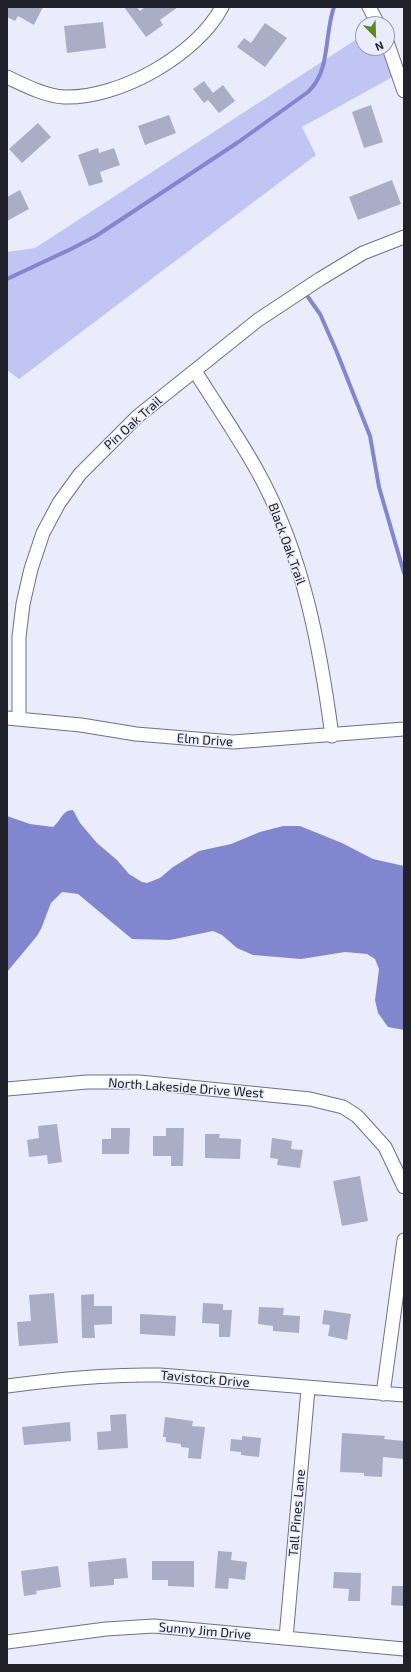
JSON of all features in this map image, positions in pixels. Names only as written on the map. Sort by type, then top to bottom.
[{"type":"street","points":[[7,77],[48,94],[64,97],[82,96],[108,90],[126,84],[152,72],[176,57],[202,34],[222,7]]},
{"type":"street","points":[[369,7],[374,16]]},
{"type":"street","points":[[392,56],[404,91]]},
{"type":"street","name":"Pin Oak Trail","points":[[13,717],[23,604],[31,569],[46,527],[58,503],[80,474],[138,416],[258,320],[320,279],[363,253],[404,237]]},
{"type":"street","name":"Black Oak Trail","points":[[195,371],[260,474],[294,554],[311,614],[322,662],[332,736]]},
{"type":"street","name":"Elm Drive","points":[[13,717],[81,725],[136,734],[233,742],[332,736],[404,729]]},
{"type":"street","name":"North Lakeside Drive West","points":[[7,1089],[87,1082],[156,1083],[310,1099],[343,1108],[361,1119],[385,1147],[404,1187]]},
{"type":"street","points":[[383,1394],[404,1240]]},
{"type":"street","name":"Tavistock Drive","points":[[7,1386],[56,1379],[122,1375],[199,1378],[308,1389],[404,1395]]},
{"type":"street","name":"Tall Pines Lane","points":[[286,1638],[308,1389]]},
{"type":"street","name":"Sunny Jim Drive","points":[[7,1642],[106,1629],[154,1626],[404,1648]]},
{"type":"shaded area","points":[[355,40],[355,56],[390,56],[398,74],[302,127],[316,155],[19,379],[7,370],[7,252],[35,248]]},
{"type":"shaded area","points":[[73,810],[80,823],[97,843],[117,860],[129,874],[142,882],[147,883],[160,878],[173,867],[199,851],[231,844],[260,832],[283,826],[300,826],[342,843],[373,859],[404,866],[404,1030],[388,1027],[378,1013],[375,1000],[379,969],[375,959],[367,954],[345,952],[301,959],[253,955],[237,948],[222,935],[213,931],[170,940],[132,939],[78,894],[62,892],[51,903],[37,936],[7,972],[7,816],[30,824],[53,827],[66,812]]},
{"type":"building","points":[[7,7],[43,7],[34,25],[18,16],[15,21],[7,17]]},
{"type":"building","points":[[124,7],[137,7],[140,11],[145,7],[178,7],[160,20],[163,25],[146,37]]},
{"type":"building","points":[[103,22],[106,48],[67,53],[64,26]]},
{"type":"building","points":[[265,23],[287,38],[265,67],[237,47],[244,38],[251,43]]},
{"type":"building","points":[[204,81],[213,93],[223,85],[235,101],[219,113],[208,100],[204,103],[193,89]]},
{"type":"building","points":[[371,105],[383,142],[364,148],[352,112]]},
{"type":"building","points":[[169,115],[176,133],[145,145],[138,126]]},
{"type":"building","points":[[38,123],[51,137],[22,163],[9,149]]},
{"type":"building","points":[[98,148],[99,153],[114,148],[120,165],[100,172],[103,182],[89,186],[78,155]]},
{"type":"building","points":[[392,180],[401,204],[358,220],[349,197]]},
{"type":"building","points":[[20,190],[29,209],[7,221],[7,197]]},
{"type":"building","points":[[57,1124],[62,1162],[48,1164],[47,1155],[29,1157],[27,1140],[39,1138],[38,1126]]},
{"type":"building","points":[[111,1128],[130,1128],[129,1154],[102,1154],[102,1139],[111,1139]]},
{"type":"building","points":[[166,1128],[184,1128],[183,1166],[171,1166],[171,1156],[153,1156],[153,1136],[166,1136]]},
{"type":"building","points":[[205,1134],[220,1134],[219,1138],[241,1139],[240,1159],[205,1158]]},
{"type":"building","points":[[272,1138],[292,1141],[291,1149],[303,1150],[300,1168],[277,1165],[278,1159],[270,1158]]},
{"type":"building","points":[[360,1176],[368,1221],[342,1226],[333,1181]]},
{"type":"building","points":[[54,1293],[58,1343],[19,1346],[17,1322],[31,1321],[29,1295]]},
{"type":"building","points":[[94,1294],[94,1306],[112,1306],[112,1324],[94,1325],[95,1338],[82,1338],[81,1295]]},
{"type":"building","points":[[203,1303],[223,1304],[223,1310],[232,1310],[230,1337],[219,1337],[219,1324],[202,1323]]},
{"type":"building","points":[[259,1307],[284,1308],[283,1315],[300,1316],[299,1333],[273,1331],[273,1326],[258,1324]]},
{"type":"building","points":[[324,1310],[351,1314],[347,1340],[328,1336],[330,1325],[322,1324]]},
{"type":"building","points":[[140,1314],[176,1316],[175,1336],[140,1334]]},
{"type":"building","points":[[126,1414],[128,1448],[98,1450],[97,1432],[111,1431],[110,1415]]},
{"type":"building","points":[[165,1417],[193,1421],[192,1426],[205,1427],[201,1459],[188,1458],[189,1448],[181,1447],[181,1444],[166,1442],[166,1437],[163,1437]]},
{"type":"building","points":[[70,1422],[71,1441],[24,1445],[22,1427]]},
{"type":"building","points":[[342,1433],[385,1436],[384,1439],[404,1441],[404,1459],[383,1457],[382,1477],[364,1476],[364,1473],[340,1472]]},
{"type":"building","points":[[242,1436],[261,1438],[259,1457],[241,1455],[241,1452],[230,1451],[231,1439],[242,1440]]},
{"type":"building","points":[[218,1551],[232,1552],[231,1560],[247,1562],[245,1580],[229,1578],[228,1589],[215,1588]]},
{"type":"building","points":[[126,1558],[128,1578],[114,1579],[114,1585],[90,1587],[88,1562]]},
{"type":"building","points":[[152,1561],[194,1561],[194,1587],[168,1586],[168,1580],[152,1580]]},
{"type":"building","points":[[58,1566],[61,1587],[36,1591],[37,1594],[24,1596],[21,1571]]},
{"type":"building","points":[[334,1572],[361,1573],[360,1601],[348,1601],[349,1589],[333,1588]]},
{"type":"building","points":[[392,1586],[404,1586],[404,1606],[391,1605]]},
{"type":"waterway","points":[[7,279],[96,236],[237,143],[308,92],[320,74],[324,63],[334,7]]},
{"type":"waterway","points":[[308,297],[320,314],[370,436],[379,487],[404,573]]}]
